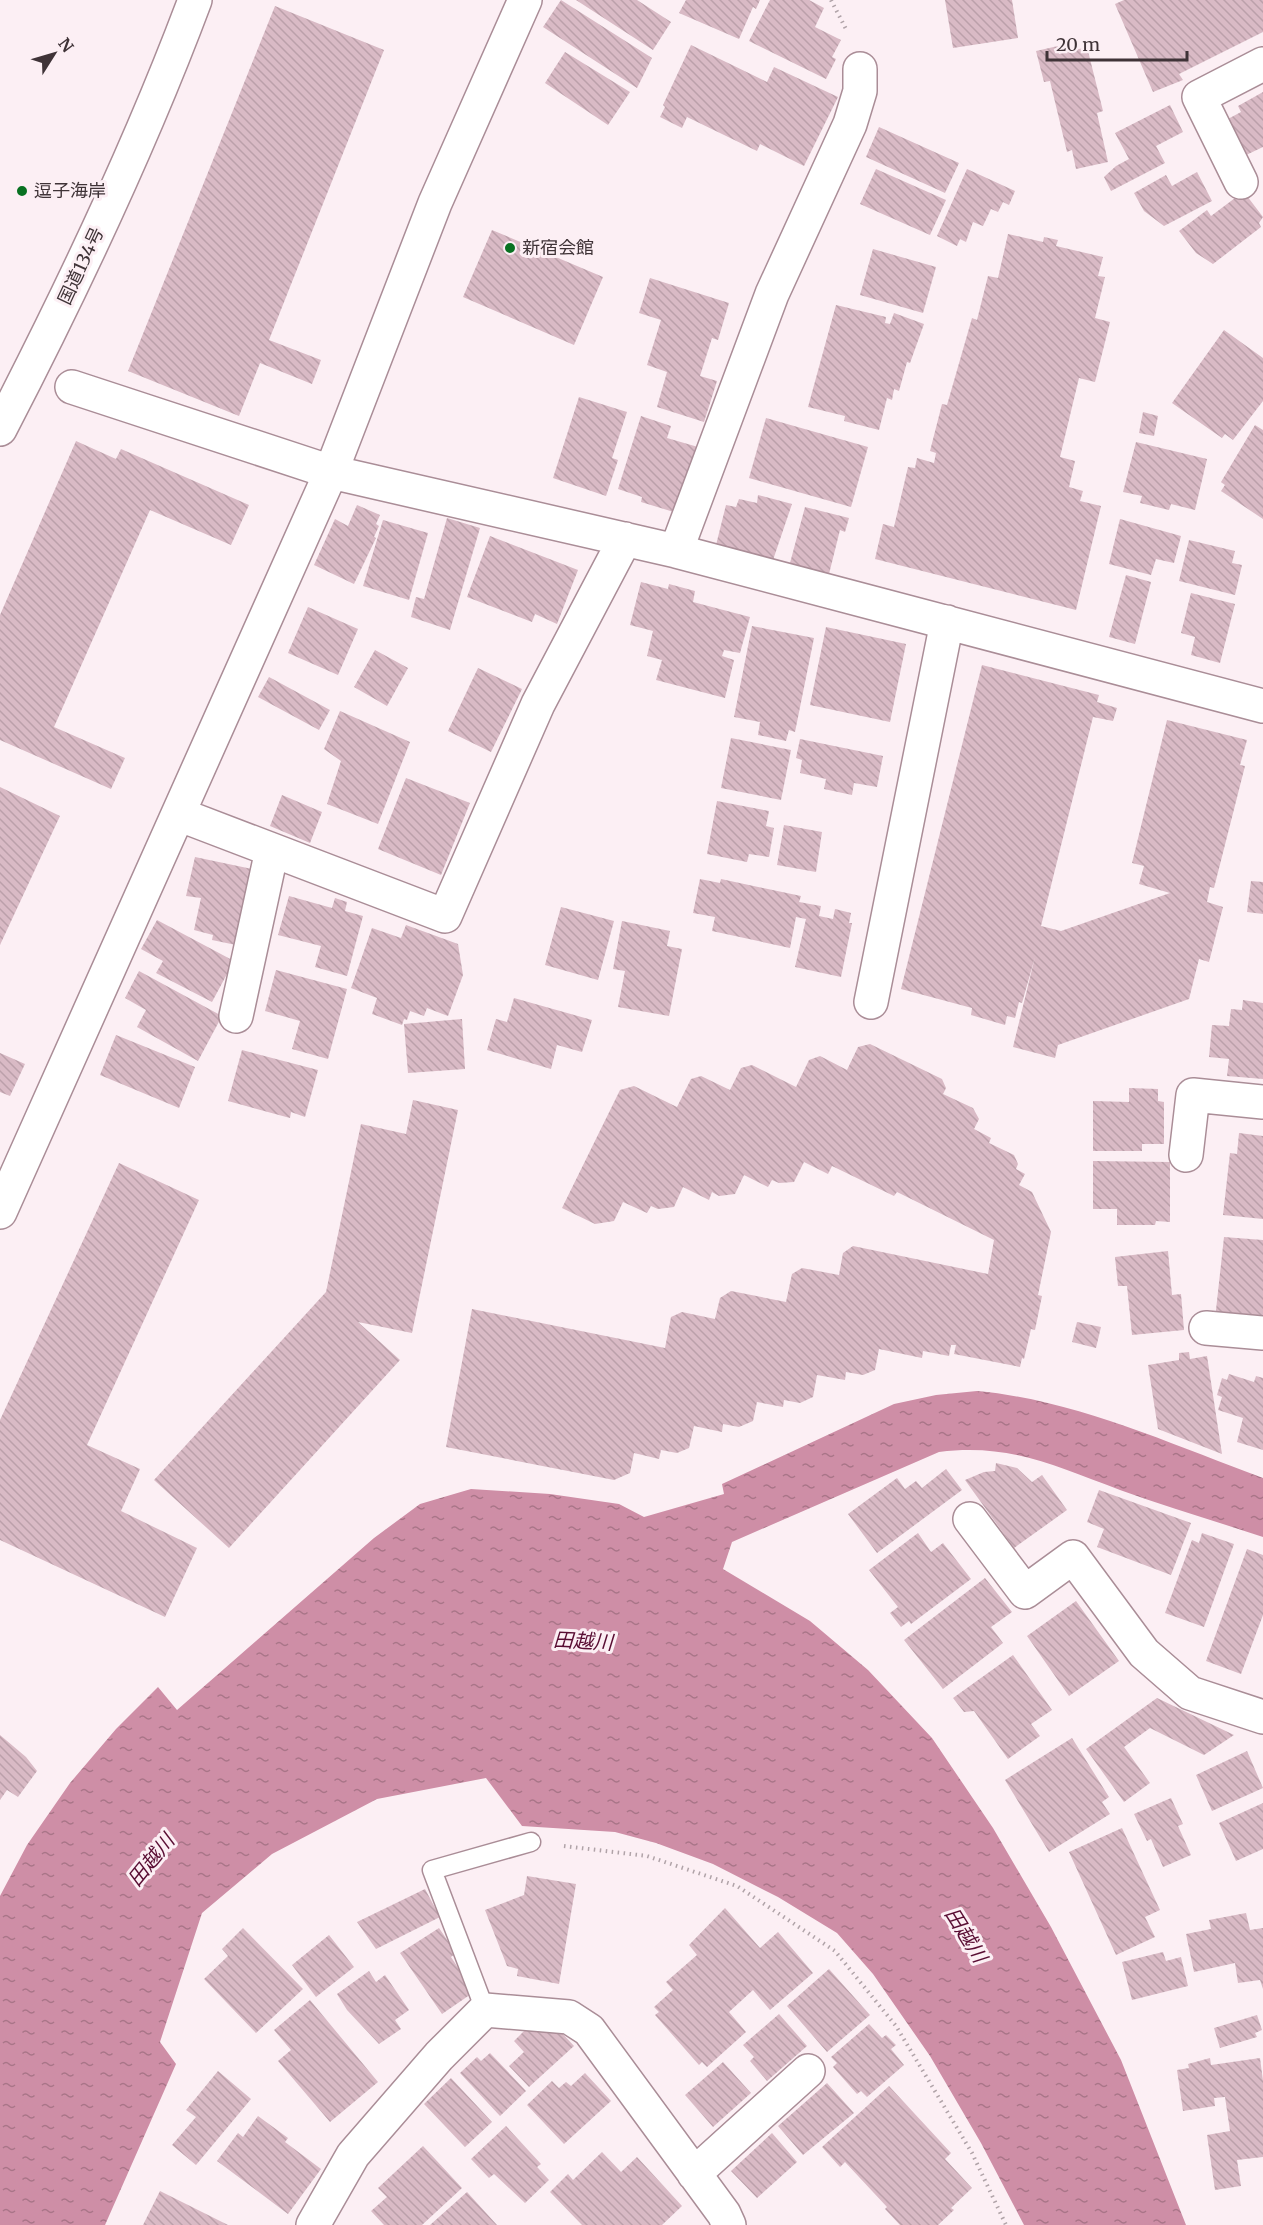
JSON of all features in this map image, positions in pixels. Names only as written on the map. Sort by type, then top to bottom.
[{"type":"main road","name":"国道134号","points":[[0,429],[49,335],[116,191],[195,0]]},
{"type":"main road","points":[[0,1212],[331,472],[435,203],[525,0]]},
{"type":"main road","points":[[1241,182],[1199,97],[1263,64]]},
{"type":"main road","points":[[676,551],[772,294],[850,124],[860,92],[860,69]]},
{"type":"main road","points":[[72,387],[331,472],[676,551],[1263,705]]},
{"type":"main road","points":[[178,814],[445,916],[538,704],[625,539]]},
{"type":"main road","points":[[871,1002],[947,622]]},
{"type":"main road","points":[[236,1016],[273,850]]},
{"type":"main road","points":[[1186,1155],[1193,1095],[1263,1102]]},
{"type":"main road","points":[[1206,1328],[1263,1333]]},
{"type":"main road","points":[[970,1519],[1025,1592],[1073,1557],[1144,1653],[1190,1693],[1263,1717]]},
{"type":"main road","points":[[313,2225],[353,2155],[439,2056],[485,2010],[569,2017],[589,2030],[724,2214],[729,2225]]},
{"type":"main road","points":[[694,2174],[808,2072]]},
{"type":"lane","points":[[485,2010],[432,1870],[531,1842]]},
{"type":"path","points":[[531,1842],[647,1856],[737,1886],[835,1951],[896,2026],[972,2153],[1005,2225]]},
{"type":"water","name":"田越川","points":[[977,1391],[1014,1396],[1086,1414],[1158,1438],[1263,1478],[1263,1537],[1120,1490],[1053,1465],[1010,1454],[964,1450],[939,1452],[732,1542],[723,1569],[810,1621],[868,1670],[932,1738],[993,1828],[1051,1927],[1121,2060],[1186,2225],[1024,2225],[981,2143],[930,2056],[873,1974],[837,1933],[778,1897],[713,1864],[656,1843],[615,1832],[522,1826],[486,1778],[377,1799],[272,1854],[202,1913],[160,2042],[176,2064],[105,2225],[0,2225],[0,1896],[27,1845],[70,1783],[116,1729],[158,1687],[177,1710],[374,1538],[420,1504],[471,1489],[550,1494],[619,1504],[644,1517],[724,1494],[722,1484],[894,1404],[936,1395]]},
{"type":"building","points":[[561,0],[652,58],[637,88],[543,27]]},
{"type":"building","points":[[576,0],[637,0],[671,22],[653,50]]},
{"type":"building","points":[[686,0],[760,0],[756,9],[753,7],[739,39],[679,13]]},
{"type":"building","points":[[770,0],[809,0],[824,8],[815,27],[841,40],[832,57],[836,59],[826,79],[749,41]]},
{"type":"building","points":[[945,0],[1012,0],[1018,38],[953,48]]},
{"type":"building","points":[[1124,0],[1263,0],[1263,32],[1179,74],[1183,80],[1153,92],[1115,4]]},
{"type":"building","points":[[275,6],[384,50],[269,340],[321,360],[312,384],[260,363],[239,416],[128,371]]},
{"type":"building","points":[[691,45],[767,82],[774,67],[838,97],[804,166],[760,144],[757,151],[687,117],[682,128],[660,117],[665,107],[663,105]]},
{"type":"building","points":[[1058,46],[1059,54],[1087,47],[1103,111],[1097,113],[1108,162],[1076,169],[1072,150],[1067,152],[1050,81],[1044,82],[1036,51]]},
{"type":"building","points":[[565,52],[630,92],[608,125],[545,83]]},
{"type":"building","points":[[1263,92],[1263,147],[1244,156],[1226,120],[1241,112],[1238,106]]},
{"type":"building","points":[[1170,105],[1183,132],[1156,146],[1165,163],[1111,191],[1104,177],[1116,166],[1129,159],[1115,133]]},
{"type":"building","points":[[879,127],[959,163],[945,193],[866,157]]},
{"type":"building","points":[[876,169],[946,200],[930,235],[860,204]]},
{"type":"building","points":[[967,169],[1015,191],[1009,205],[1003,202],[998,212],[991,209],[983,226],[973,222],[966,242],[960,239],[957,246],[937,236]]},
{"type":"building","points":[[1197,172],[1212,201],[1164,226],[1144,211],[1134,193],[1166,175],[1172,186]]},
{"type":"building","points":[[1239,195],[1242,200],[1247,196],[1263,217],[1259,223],[1261,227],[1213,264],[1196,253],[1179,231],[1207,210],[1211,216]]},
{"type":"building","points":[[492,230],[603,277],[574,345],[463,297]]},
{"type":"building","points":[[1008,234],[1043,242],[1044,237],[1058,240],[1056,246],[1103,257],[1098,276],[1105,277],[1095,318],[1110,322],[1095,382],[1079,378],[1060,457],[1075,461],[1069,487],[1083,491],[1080,501],[1101,506],[1076,610],[875,559],[883,524],[894,527],[908,467],[915,468],[917,458],[934,463],[936,453],[930,451],[942,404],[947,405],[972,318],[977,320],[988,276],[998,278]]},
{"type":"building","points":[[873,249],[936,267],[923,313],[860,295]]},
{"type":"building","points":[[650,278],[729,303],[718,340],[712,338],[700,376],[717,381],[704,422],[657,407],[667,372],[647,365],[661,320],[639,313]]},
{"type":"building","points":[[836,305],[886,317],[885,323],[890,324],[894,313],[924,324],[910,363],[907,362],[899,391],[894,389],[892,400],[887,398],[879,430],[844,421],[845,416],[808,407]]},
{"type":"building","points":[[1224,330],[1263,358],[1263,401],[1233,440],[1225,434],[1222,438],[1172,403]]},
{"type":"building","points":[[579,397],[627,412],[612,458],[618,460],[606,496],[553,478]]},
{"type":"building","points":[[1143,412],[1158,416],[1154,436],[1139,433]]},
{"type":"building","points":[[641,416],[671,426],[667,438],[698,447],[677,513],[641,502],[642,497],[618,489]]},
{"type":"building","points":[[766,418],[868,447],[851,507],[749,478]]},
{"type":"building","points":[[1255,425],[1263,430],[1263,519],[1221,491],[1225,485],[1221,482]]},
{"type":"building","points":[[76,441],[116,459],[121,449],[249,505],[231,545],[150,510],[54,727],[125,758],[111,789],[0,740],[0,615]]},
{"type":"building","points":[[1136,442],[1207,459],[1195,510],[1171,504],[1169,510],[1140,503],[1142,496],[1123,492]]},
{"type":"building","points":[[758,495],[792,504],[773,560],[716,545],[726,505],[736,507],[739,499],[757,503]]},
{"type":"building","points":[[357,505],[380,515],[376,524],[379,526],[374,537],[376,538],[354,584],[314,565],[335,519],[348,526]]},
{"type":"building","points":[[805,507],[849,518],[845,532],[840,530],[829,574],[790,563]]},
{"type":"building","points":[[447,518],[480,528],[450,630],[411,617],[416,597],[424,599]]},
{"type":"building","points":[[1120,519],[1181,536],[1174,563],[1156,559],[1151,575],[1109,564]]},
{"type":"building","points":[[383,520],[428,533],[409,600],[363,586]]},
{"type":"building","points":[[490,536],[578,570],[557,624],[535,614],[532,622],[467,597]]},
{"type":"building","points":[[1189,540],[1235,551],[1232,563],[1242,565],[1235,595],[1179,581]]},
{"type":"building","points":[[1126,575],[1151,582],[1135,644],[1109,637]]},
{"type":"building","points":[[641,582],[668,589],[669,584],[695,591],[693,602],[750,617],[740,653],[724,650],[722,656],[734,660],[725,698],[656,680],[662,660],[647,656],[653,631],[630,625]]},
{"type":"building","points":[[1191,593],[1235,604],[1220,663],[1191,655],[1195,637],[1181,633]]},
{"type":"building","points":[[308,607],[358,629],[338,675],[288,653]]},
{"type":"building","points":[[752,626],[814,638],[795,732],[789,730],[786,741],[758,735],[760,722],[734,717]]},
{"type":"building","points":[[826,627],[906,644],[890,722],[810,705]]},
{"type":"building","points":[[375,650],[408,668],[387,706],[354,687]]},
{"type":"building","points":[[982,665],[1099,695],[1097,702],[1117,708],[1113,721],[1093,717],[1041,926],[1061,931],[1170,893],[1139,884],[1144,866],[1132,863],[1167,720],[1247,740],[1240,765],[1245,766],[1214,888],[1210,887],[1207,902],[1223,907],[1209,962],[1199,959],[1189,999],[1058,1045],[1055,1058],[1013,1047],[1035,957],[1022,1003],[1019,1002],[1015,1018],[1007,1016],[1005,1025],[971,1015],[972,1008],[901,989]]},
{"type":"building","points":[[478,668],[522,689],[491,752],[448,731]]},
{"type":"building","points":[[269,677],[330,710],[319,730],[258,697]]},
{"type":"building","points":[[340,711],[410,742],[378,824],[327,804],[341,761],[324,749]]},
{"type":"building","points":[[731,738],[791,750],[781,800],[721,788]]},
{"type":"building","points":[[800,739],[883,756],[877,787],[854,783],[852,795],[824,789],[826,779],[800,773],[802,760],[796,758]]},
{"type":"building","points":[[406,778],[470,803],[441,875],[378,849]]},
{"type":"building","points":[[0,787],[60,816],[0,945]]},
{"type":"building","points":[[282,795],[322,812],[310,843],[270,826]]},
{"type":"building","points":[[717,801],[769,811],[766,826],[774,828],[769,857],[749,854],[747,862],[707,854]]},
{"type":"building","points":[[784,825],[822,832],[816,872],[777,865]]},
{"type":"building","points":[[195,857],[252,869],[236,945],[212,940],[213,935],[194,930],[201,898],[186,896]]},
{"type":"building","points":[[700,879],[720,883],[721,879],[801,896],[799,902],[821,906],[819,916],[833,919],[835,909],[851,913],[849,923],[852,923],[841,977],[795,967],[806,919],[796,917],[790,948],[712,931],[715,917],[693,913]]},
{"type":"building","points":[[1251,881],[1263,882],[1263,914],[1247,912]]},
{"type":"building","points":[[289,896],[332,908],[335,898],[347,902],[345,911],[363,916],[347,976],[315,967],[321,946],[278,935]]},
{"type":"building","points":[[561,907],[614,921],[598,980],[545,965]]},
{"type":"building","points":[[157,920],[234,961],[212,1002],[156,973],[163,961],[141,949]]},
{"type":"building","points":[[622,921],[670,931],[667,946],[682,949],[669,1016],[618,1007],[625,971],[613,969]]},
{"type":"building","points":[[406,925],[458,944],[463,975],[448,1016],[427,1008],[424,1016],[410,1011],[407,1020],[404,1019],[402,1025],[372,1014],[377,998],[351,988],[372,928],[401,938]]},
{"type":"building","points":[[276,970],[347,989],[328,1059],[292,1049],[300,1021],[265,1011]]},
{"type":"building","points":[[139,971],[222,1016],[198,1061],[137,1027],[146,1010],[125,998]]},
{"type":"building","points":[[514,998],[592,1020],[582,1052],[557,1045],[551,1069],[487,1050],[496,1019],[507,1022]]},
{"type":"building","points":[[1243,1000],[1263,1003],[1263,1079],[1227,1076],[1229,1059],[1209,1057],[1212,1025],[1229,1026],[1231,1009],[1242,1010]]},
{"type":"building","points":[[462,1019],[465,1069],[408,1073],[404,1024]]},
{"type":"building","points":[[116,1035],[195,1067],[179,1108],[100,1075]]},
{"type":"building","points":[[870,1044],[942,1079],[946,1088],[943,1094],[973,1108],[979,1119],[974,1129],[991,1138],[989,1143],[1014,1155],[1018,1164],[1016,1169],[1025,1174],[1019,1185],[1032,1192],[1051,1232],[1038,1295],[1042,1296],[1035,1330],[1031,1329],[1020,1367],[954,1354],[956,1345],[951,1345],[949,1356],[923,1351],[922,1358],[879,1349],[875,1370],[863,1375],[846,1372],[845,1380],[817,1375],[813,1397],[800,1403],[784,1400],[783,1407],[757,1402],[753,1421],[739,1427],[723,1424],[722,1432],[694,1426],[689,1448],[677,1453],[661,1450],[659,1459],[634,1453],[630,1473],[614,1480],[446,1447],[472,1309],[665,1348],[671,1317],[682,1312],[715,1319],[720,1298],[731,1291],[786,1302],[792,1274],[802,1268],[839,1275],[843,1253],[853,1246],[988,1274],[994,1240],[897,1192],[894,1196],[832,1166],[828,1174],[804,1162],[794,1182],[779,1183],[772,1180],[768,1187],[744,1175],[735,1194],[719,1196],[712,1192],[709,1200],[683,1187],[674,1207],[658,1209],[651,1206],[647,1213],[623,1202],[614,1221],[595,1224],[562,1208],[620,1090],[634,1086],[677,1107],[691,1079],[701,1076],[730,1090],[741,1068],[752,1065],[796,1087],[809,1060],[820,1056],[847,1070],[858,1047]]},
{"type":"building","points":[[242,1050],[318,1070],[305,1117],[291,1112],[290,1118],[228,1101]]},
{"type":"building","points":[[0,1053],[25,1064],[10,1096],[0,1092]]},
{"type":"building","points":[[1129,1088],[1158,1089],[1158,1101],[1164,1102],[1164,1144],[1142,1144],[1142,1151],[1093,1151],[1093,1101],[1129,1102]]},
{"type":"building","points":[[413,1100],[458,1110],[412,1333],[358,1322],[400,1360],[229,1548],[154,1480],[326,1292],[361,1124],[406,1134]]},
{"type":"building","points":[[1239,1133],[1263,1136],[1263,1219],[1223,1215],[1230,1153],[1237,1154]]},
{"type":"building","points":[[1093,1161],[1170,1162],[1170,1222],[1156,1221],[1155,1225],[1117,1225],[1117,1209],[1093,1209]]},
{"type":"building","points":[[119,1163],[199,1200],[87,1445],[140,1469],[121,1511],[197,1548],[165,1617],[0,1540],[0,1420]]},
{"type":"building","points":[[1224,1237],[1263,1240],[1263,1324],[1215,1319]]},
{"type":"building","points":[[1168,1251],[1172,1295],[1181,1294],[1184,1330],[1132,1335],[1127,1286],[1118,1286],[1115,1257]]},
{"type":"building","points":[[1077,1322],[1101,1327],[1096,1348],[1072,1342]]},
{"type":"building","points":[[1189,1352],[1190,1359],[1207,1356],[1222,1454],[1158,1429],[1148,1365],[1179,1360],[1179,1353]]},
{"type":"building","points":[[1229,1374],[1254,1382],[1256,1376],[1263,1378],[1263,1450],[1237,1442],[1243,1418],[1218,1410],[1222,1397],[1217,1395],[1222,1378],[1227,1380]]},
{"type":"building","points":[[996,1463],[1017,1468],[1032,1482],[1042,1475],[1067,1510],[1014,1548],[965,1480],[984,1472],[995,1471]]},
{"type":"building","points":[[946,1469],[962,1490],[877,1553],[848,1514],[897,1478],[905,1489],[916,1481],[922,1488]]},
{"type":"building","points":[[1099,1490],[1191,1523],[1171,1575],[1097,1547],[1104,1529],[1087,1522]]},
{"type":"building","points":[[918,1533],[931,1552],[943,1543],[971,1579],[911,1624],[909,1621],[901,1627],[890,1613],[898,1607],[869,1570]]},
{"type":"building","points":[[1202,1533],[1234,1544],[1204,1627],[1165,1613],[1192,1540],[1199,1543]]},
{"type":"building","points":[[1247,1549],[1263,1555],[1263,1615],[1241,1674],[1206,1661]]},
{"type":"building","points":[[985,1578],[1012,1612],[991,1627],[1003,1643],[943,1689],[904,1640]]},
{"type":"building","points":[[1076,1601],[1119,1661],[1069,1696],[1027,1636]]},
{"type":"building","points":[[1013,1655],[1052,1710],[1031,1724],[1040,1736],[1008,1759],[974,1711],[964,1712],[953,1698]]},
{"type":"building","points":[[1157,1698],[1234,1735],[1204,1755],[1150,1728],[1124,1747],[1150,1783],[1124,1802],[1086,1749]]},
{"type":"building","points":[[0,1735],[26,1757],[37,1771],[18,1797],[7,1790],[0,1800]]},
{"type":"building","points":[[1072,1738],[1109,1797],[1102,1802],[1110,1814],[1049,1852],[1005,1780]]},
{"type":"building","points":[[1247,1751],[1263,1788],[1212,1811],[1196,1775]]},
{"type":"building","points":[[1171,1798],[1183,1824],[1178,1826],[1191,1855],[1163,1867],[1151,1839],[1147,1841],[1134,1814]]},
{"type":"building","points":[[1263,1803],[1263,1849],[1236,1861],[1219,1823]]},
{"type":"building","points":[[1122,1828],[1160,1910],[1145,1917],[1155,1937],[1116,1955],[1069,1852]]},
{"type":"building","points":[[527,1876],[576,1884],[559,1984],[517,1976],[518,1969],[507,1966],[485,1910],[524,1895]]},
{"type":"building","points":[[425,1889],[440,1917],[376,1949],[357,1922]]},
{"type":"building","points":[[725,1908],[760,1948],[778,1932],[813,1973],[770,2010],[753,1990],[729,2012],[746,2032],[707,2067],[702,2062],[699,2065],[655,2015],[659,2012],[654,2007],[673,1990],[666,1982],[697,1955],[689,1945]]},
{"type":"building","points":[[1246,1913],[1250,1930],[1263,1928],[1263,1989],[1260,1980],[1238,1983],[1235,1963],[1194,1972],[1186,1934],[1211,1929],[1209,1920]]},
{"type":"building","points":[[243,1928],[303,1989],[256,2033],[204,1979],[228,1956],[222,1949]]},
{"type":"building","points":[[439,1928],[456,1953],[451,1957],[474,1992],[442,2014],[400,1953]]},
{"type":"building","points":[[329,1935],[354,1967],[316,1997],[292,1965]]},
{"type":"building","points":[[1163,1952],[1166,1961],[1181,1957],[1188,1986],[1132,2000],[1122,1962]]},
{"type":"building","points":[[829,1969],[870,2015],[827,2052],[787,2006]]},
{"type":"building","points":[[369,1971],[376,1982],[385,1975],[409,2010],[395,2020],[401,2029],[379,2044],[347,2010],[337,1994]]},
{"type":"building","points":[[310,2000],[378,2082],[330,2122],[278,2061],[291,2050],[274,2030]]},
{"type":"building","points":[[779,2014],[807,2046],[767,2081],[750,2061],[754,2057],[743,2045]]},
{"type":"building","points":[[1257,2015],[1262,2030],[1255,2033],[1257,2037],[1220,2048],[1214,2028]]},
{"type":"building","points":[[869,2024],[882,2038],[886,2035],[896,2045],[891,2049],[904,2065],[867,2097],[861,2091],[857,2094],[833,2067],[837,2063],[831,2057]]},
{"type":"building","points":[[525,2030],[560,2031],[574,2046],[529,2087],[509,2066],[524,2052],[514,2041]]},
{"type":"building","points":[[490,2053],[526,2091],[500,2116],[460,2073],[477,2057],[481,2061]]},
{"type":"building","points":[[1210,2058],[1211,2065],[1260,2058],[1263,2081],[1263,2157],[1237,2160],[1241,2186],[1215,2190],[1207,2135],[1230,2131],[1225,2097],[1214,2098],[1215,2106],[1183,2111],[1177,2070],[1189,2068],[1188,2064]]},
{"type":"building","points":[[723,2062],[751,2093],[713,2127],[685,2095]]},
{"type":"building","points":[[218,2071],[251,2099],[196,2165],[172,2145],[196,2117],[186,2110]]},
{"type":"building","points":[[585,2073],[611,2101],[564,2144],[527,2105],[552,2081],[559,2088],[566,2082],[571,2086]]},
{"type":"building","points":[[451,2078],[492,2122],[465,2147],[424,2104]]},
{"type":"building","points":[[827,2083],[854,2113],[803,2155],[778,2126]]},
{"type":"building","points":[[889,2086],[951,2153],[945,2159],[972,2188],[951,2208],[954,2210],[938,2225],[900,2225],[885,2209],[887,2207],[845,2162],[840,2167],[822,2147]]},
{"type":"building","points":[[258,2116],[288,2138],[285,2142],[321,2169],[288,2214],[217,2161],[238,2133],[243,2137]]},
{"type":"building","points":[[506,2126],[541,2164],[537,2167],[549,2180],[525,2203],[494,2174],[489,2178],[471,2159]]},
{"type":"building","points":[[772,2133],[797,2162],[757,2198],[731,2171]]},
{"type":"building","points":[[423,2146],[462,2188],[422,2225],[384,2225],[371,2211],[387,2197],[378,2188]]},
{"type":"building","points":[[602,2152],[621,2172],[637,2157],[682,2206],[662,2225],[582,2225],[550,2192],[568,2174],[573,2180]]},
{"type":"building","points":[[160,2191],[228,2225],[143,2225]]},
{"type":"building","points":[[467,2192],[497,2225],[430,2225]]},
{"type":"place","name":"逗子海岸","points":[[22,191]]},
{"type":"place","name":"新宿会館","points":[[510,248]]}]
